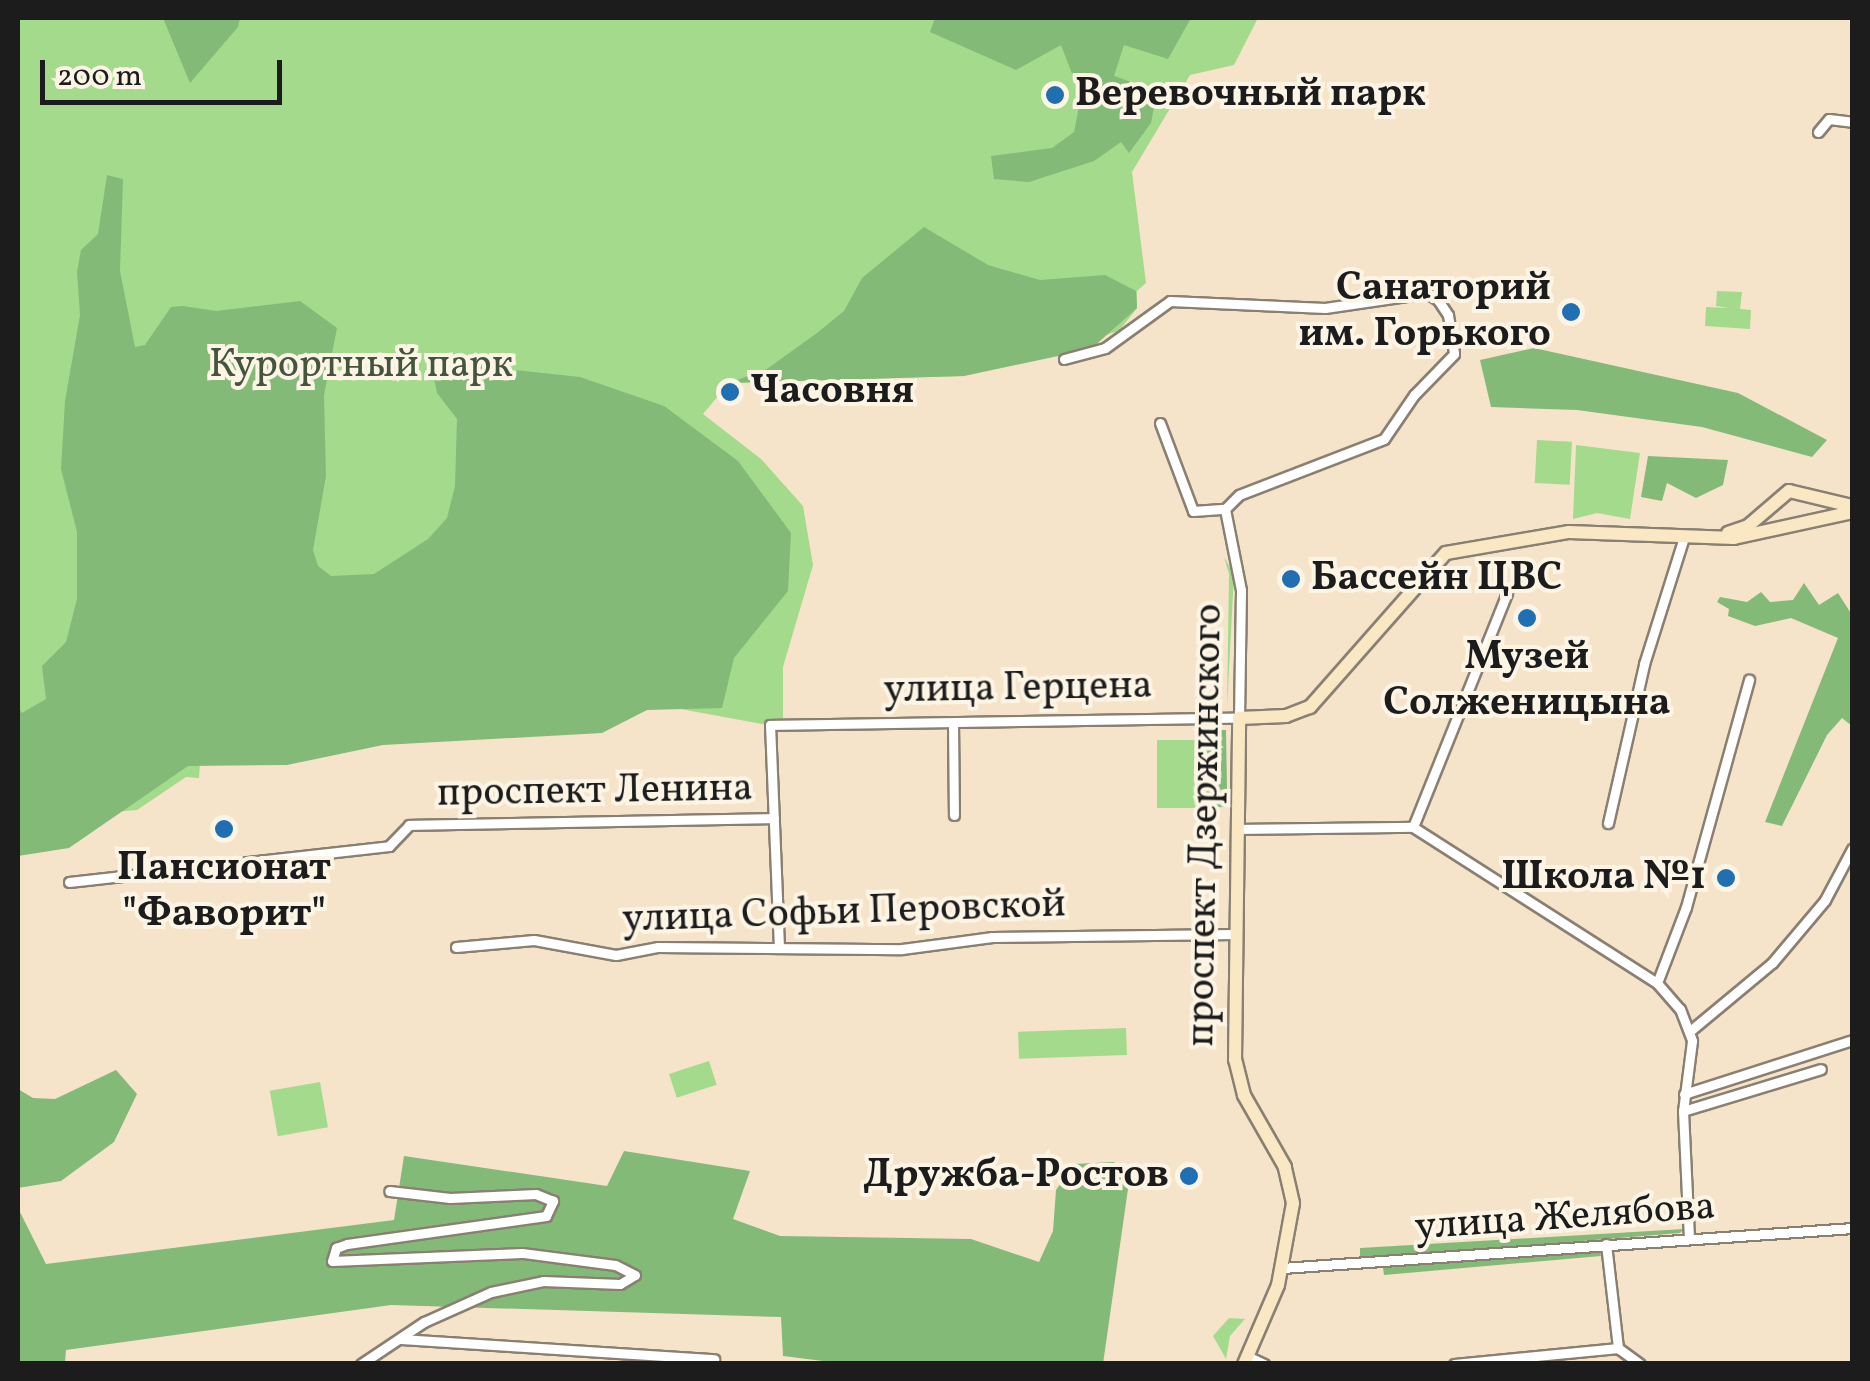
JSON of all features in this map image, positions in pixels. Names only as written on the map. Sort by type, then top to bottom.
[{"type":"main road","points":[[1723,535],[1748,526],[1789,491],[1852,509]]},
{"type":"main road","points":[[1684,537],[1764,534],[1852,509]]},
{"type":"main road","name":"улица Герцена","points":[[1240,718],[1286,716],[1310,707],[1436,560],[1459,549],[1569,532],[1684,537]]},
{"type":"main road","name":"проспект Дзержинского","points":[[1240,718],[1238,1078],[1292,1191],[1282,1268],[1246,1360]]},
{"type":"street","points":[[1818,132],[1829,119],[1852,122]]},
{"type":"street","points":[[1064,360],[1105,348],[1170,302],[1326,308],[1427,293],[1438,300],[1448,315],[1454,354],[1414,394],[1384,439],[1239,495],[1225,509],[1192,511],[1160,423]]},
{"type":"street","name":"проспект Дзержинского","points":[[1225,509],[1241,590],[1240,718]]},
{"type":"street","points":[[1608,823],[1644,664],[1684,537]]},
{"type":"street","points":[[1413,827],[1506,592]]},
{"type":"street","points":[[1657,983],[1686,907],[1748,680]]},
{"type":"street","name":"улица Герцена","points":[[774,818],[770,725],[1240,718]]},
{"type":"street","points":[[953,723],[954,814]]},
{"type":"street","points":[[774,818],[779,948]]},
{"type":"street","name":"проспект Ленина","points":[[69,882],[389,846],[409,825],[774,818]]},
{"type":"street","points":[[1238,830],[1413,827],[1657,983],[1690,1032],[1683,1111],[1689,1237]]},
{"type":"street","points":[[1690,1032],[1772,963],[1825,900],[1852,849]]},
{"type":"street","name":"улица Софьи Перовской","points":[[456,947],[534,940],[616,954],[658,947],[902,950],[992,938],[1236,934]]},
{"type":"street","points":[[1684,1094],[1852,1040]]},
{"type":"street","points":[[1683,1111],[1821,1069]]},
{"type":"street","points":[[361,1364],[448,1310],[510,1286],[543,1280],[620,1284],[635,1275],[616,1264],[522,1252],[332,1262],[336,1248],[348,1244],[546,1216],[553,1201],[536,1194],[450,1198],[389,1190]]},
{"type":"street","name":"улица Желябова","points":[[1282,1268],[1852,1228]]},
{"type":"street","points":[[1606,1244],[1618,1348]]},
{"type":"street","points":[[398,1339],[643,1359],[714,1359]]},
{"type":"street","points":[[1454,1364],[1618,1348],[1640,1364]]},
{"type":"street","points":[[1246,1360],[1264,1364]]},
{"type":"green space","name":"Курортный парк","points":[[18,18],[1258,18],[1234,65],[1190,75],[1132,172],[1146,283],[1137,291],[1137,308],[1119,331],[964,376],[729,383],[703,414],[761,459],[803,506],[813,565],[783,667],[783,721],[762,724],[621,698],[201,748],[199,778],[186,777],[137,810],[18,820]]},
{"type":"green space","points":[[163,18],[240,18],[238,27],[190,83]]},
{"type":"green space","points":[[935,18],[1191,18],[1168,59],[1124,45],[1114,76],[1157,91],[1151,123],[1129,153],[1121,142],[1094,161],[1029,182],[994,179],[991,156],[1052,148],[1074,132],[1081,97],[1061,45],[1016,70],[930,32]]},
{"type":"green space","points":[[107,175],[123,179],[120,271],[135,347],[145,345],[171,307],[216,311],[300,301],[337,328],[324,395],[326,476],[313,550],[318,566],[331,576],[374,574],[428,539],[447,518],[455,486],[457,419],[437,393],[434,378],[449,363],[580,377],[664,406],[738,461],[791,533],[788,591],[734,658],[722,708],[647,710],[602,733],[383,745],[287,765],[188,766],[69,848],[18,856],[18,707],[22,713],[46,699],[42,666],[66,642],[77,599],[77,532],[61,469],[65,401],[80,315],[77,272],[81,250],[98,234]]},
{"type":"green space","points":[[924,227],[988,265],[1040,280],[1105,275],[1136,291],[1137,308],[1091,349],[964,376],[729,383],[767,369],[817,333],[844,311],[862,278]]},
{"type":"green space","points":[[1717,291],[1742,292],[1740,309],[1751,310],[1750,329],[1705,326],[1706,307],[1729,308],[1716,306]]},
{"type":"green space","points":[[1534,348],[1738,393],[1827,440],[1812,457],[1702,427],[1577,410],[1491,407],[1480,360]]},
{"type":"green space","points":[[1537,440],[1572,442],[1570,485],[1535,483]]},
{"type":"green space","points":[[1576,445],[1640,453],[1630,519],[1597,513],[1573,519]]},
{"type":"green space","points":[[1648,456],[1728,460],[1723,485],[1696,498],[1667,483],[1662,501],[1641,497]]},
{"type":"green space","points":[[1224,557],[1234,574],[1227,709],[1229,574]]},
{"type":"green space","points":[[1804,583],[1819,605],[1838,593],[1852,615],[1852,726],[1842,718],[1827,735],[1782,826],[1765,822],[1838,638],[1791,618],[1755,626],[1728,616],[1729,609],[1717,602],[1720,597],[1747,602],[1761,592],[1770,602],[1793,600]]},
{"type":"green space","points":[[1205,730],[1226,730],[1227,807],[1206,807]]},
{"type":"green space","points":[[1157,740],[1202,740],[1202,808],[1157,808]]},
{"type":"green space","points":[[1126,1028],[1127,1055],[1019,1059],[1018,1032]]},
{"type":"green space","points":[[709,1061],[717,1085],[677,1098],[669,1074]]},
{"type":"green space","points":[[116,1070],[137,1094],[114,1142],[61,1181],[18,1188],[18,1089],[33,1098],[55,1099]]},
{"type":"green space","points":[[320,1082],[328,1127],[278,1136],[270,1091]]},
{"type":"green space","points":[[624,1151],[750,1171],[733,1219],[780,1236],[971,1239],[1039,1262],[1053,1231],[1056,1190],[1074,1164],[1114,1162],[1129,1182],[1103,1364],[839,1363],[783,1356],[781,1317],[391,1305],[66,1350],[65,1363],[18,1363],[18,1208],[46,1264],[394,1220],[404,1156],[607,1186]]},
{"type":"green space","points":[[1684,1229],[1680,1233],[1360,1259],[1360,1248]]},
{"type":"green space","points":[[1600,1250],[1601,1256],[1384,1275],[1383,1268]]},
{"type":"green space","points":[[1229,1318],[1245,1319],[1230,1336],[1226,1359],[1213,1336]]},
{"type":"place","name":"Веревочный парк","points":[[1055,95]]},
{"type":"place","name":"Санаторий им. Горького","points":[[1571,312]]},
{"type":"place","name":"Часовня","points":[[730,392]]},
{"type":"place","name":"Бассейн ЦВС","points":[[1291,579]]},
{"type":"place","name":"Музей Солженицына","points":[[1527,618]]},
{"type":"place","name":"Пансионат \"Фаворит\"","points":[[224,829]]},
{"type":"place","name":"Школа №1","points":[[1726,878]]},
{"type":"place","name":"Дружба-Ростов","points":[[1189,1176]]}]
